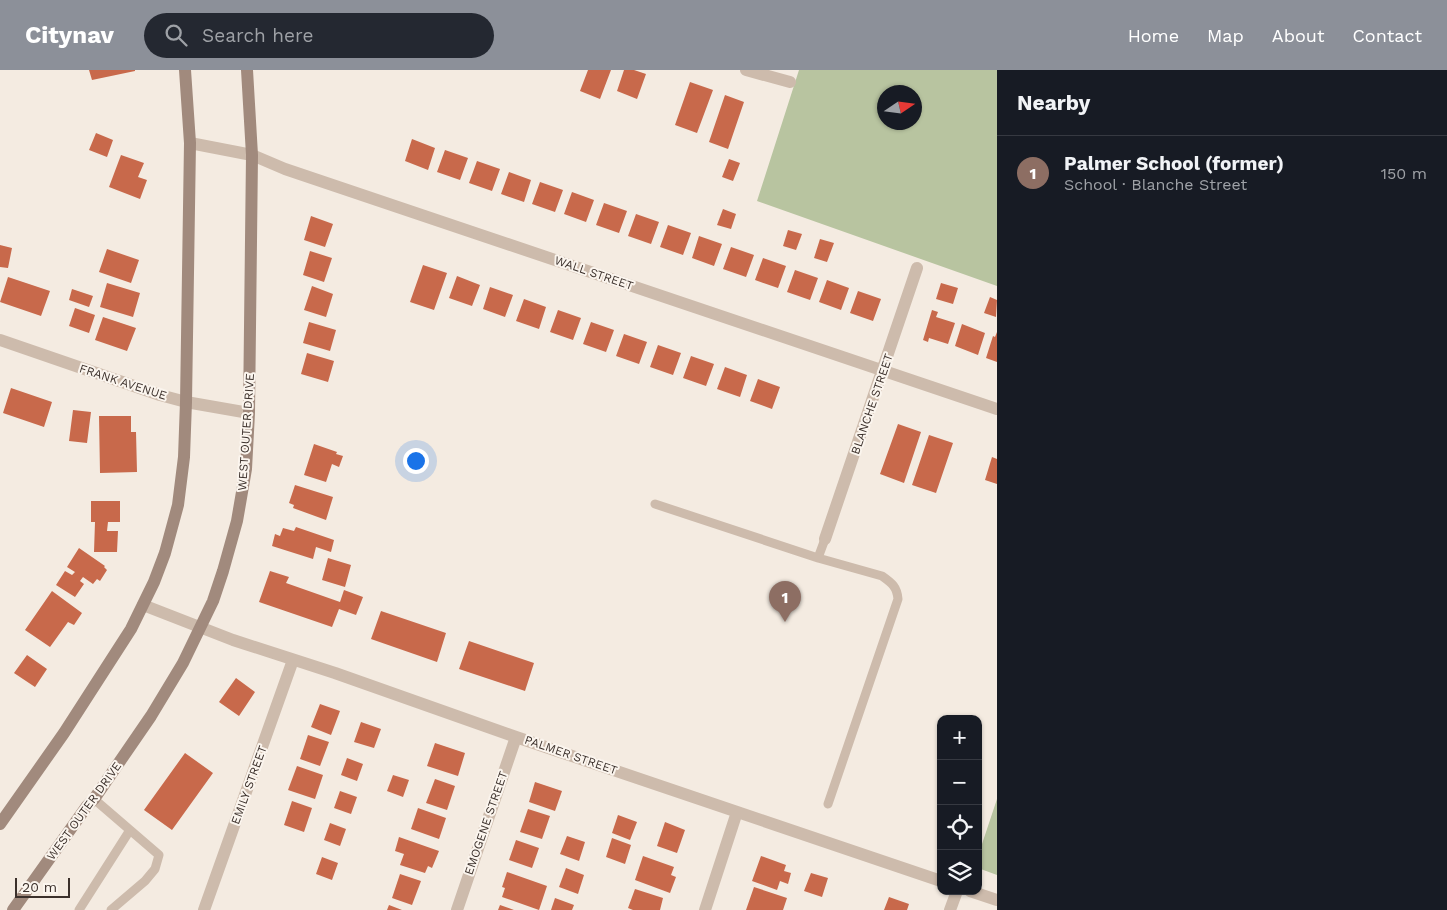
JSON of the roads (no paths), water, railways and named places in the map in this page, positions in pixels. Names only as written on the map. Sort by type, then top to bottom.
[{"type":"main road","points":[[0,824],[64,733],[131,629],[165,553],[178,505],[184,458],[186,402],[190,143],[185,70]]},
{"type":"main road","name":"WEST OUTER DRIVE","points":[[13,910],[87,806],[94,799],[151,716],[183,663],[201,628],[223,572],[237,521],[246,469],[249,413],[252,155],[247,70]]},
{"type":"street","points":[[746,70],[790,82]]},
{"type":"street","name":"WALL STREET","points":[[190,143],[252,155],[285,169],[997,409]]},
{"type":"street","name":"BLANCHE STREET","points":[[825,539],[917,268]]},
{"type":"street","name":"FRANK AVENUE","points":[[0,340],[151,392],[186,402],[249,413]]},
{"type":"street","name":"PALMER STREET","points":[[143,605],[201,628],[293,660],[937,880]]},
{"type":"street","name":"EMILY STREET","points":[[204,910],[293,660]]},
{"type":"street","name":"EMOGENE STREET","points":[[457,910],[516,736]]},
{"type":"street","points":[[705,910],[737,812]]},
{"type":"street","points":[[950,910],[955,895]]},
{"type":"street","points":[[982,895],[997,900]]},
{"type":"lane","points":[[654,504],[818,558],[882,576],[891,582],[897,590],[898,599],[828,804]]},
{"type":"lane","points":[[818,558],[825,539]]},
{"type":"lane","points":[[94,799],[159,855],[155,869],[145,881],[111,910]]},
{"type":"lane","points":[[79,910],[130,830]]},
{"type":"place","name":"Palmer School (former)","points":[[785,622]]}]
